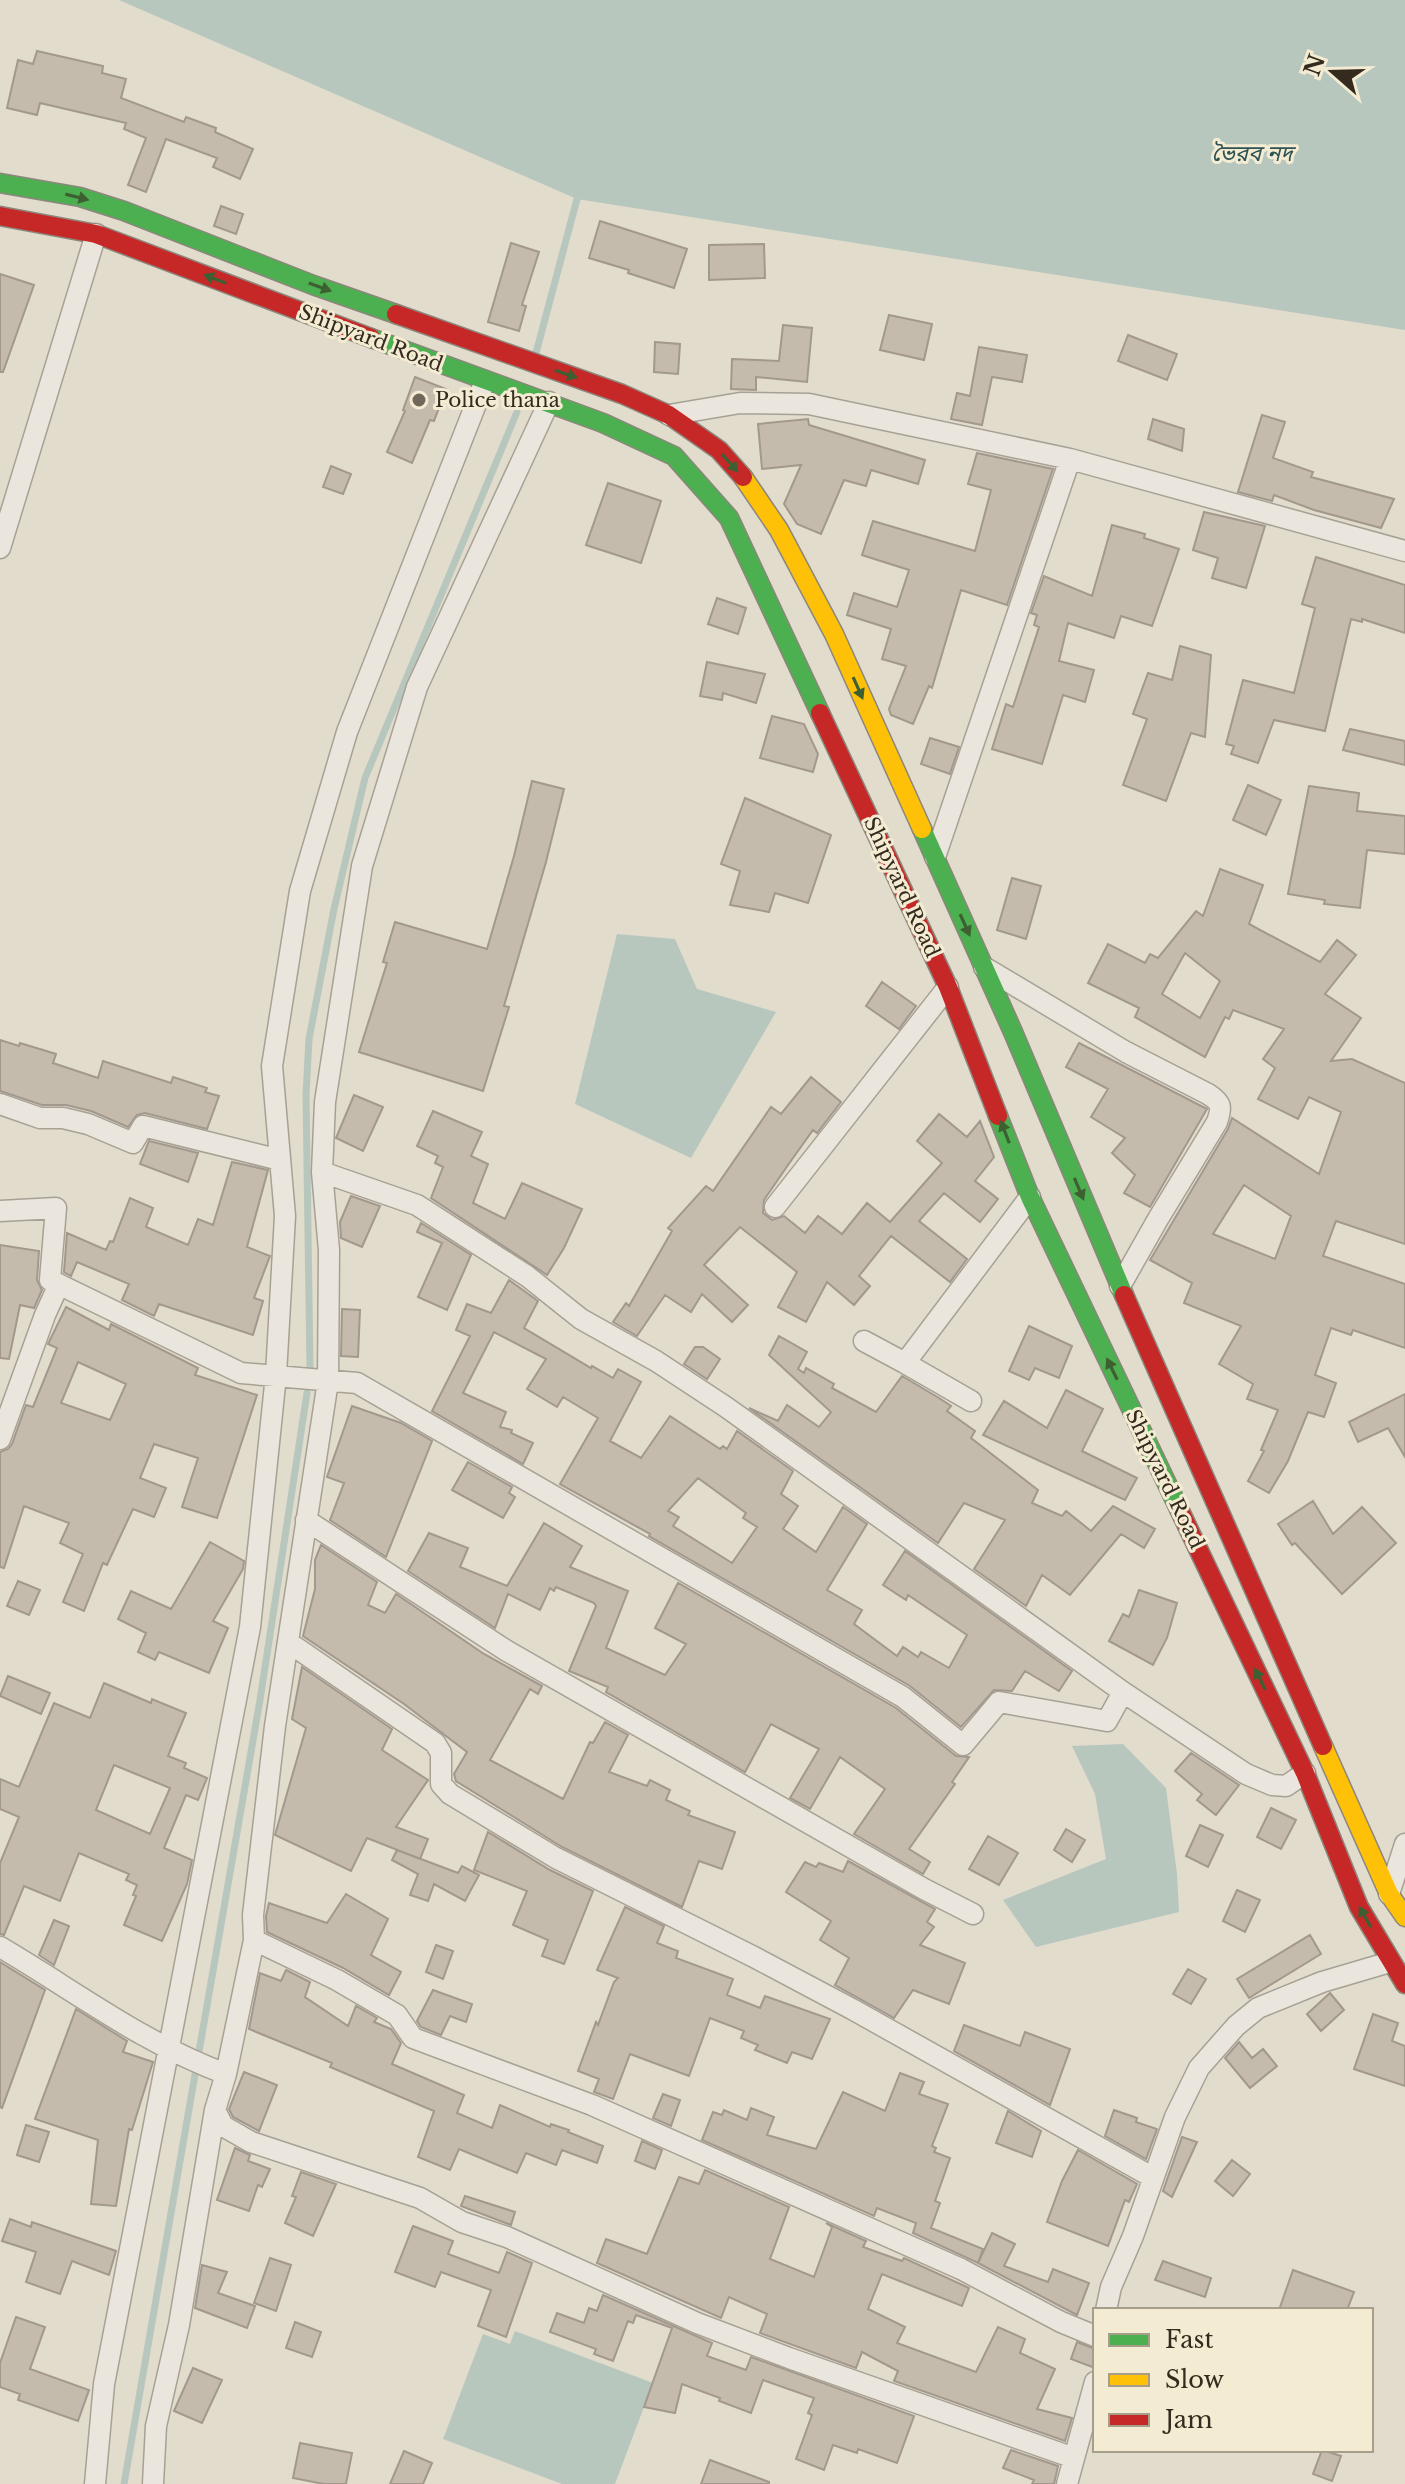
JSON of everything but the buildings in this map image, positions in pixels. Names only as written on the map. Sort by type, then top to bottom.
[{"type":"main road","points":[[0,183],[80,197],[124,211],[313,285],[622,394],[669,415],[719,450],[746,481],[779,530],[834,634],[984,967],[1120,1286],[1389,1894],[1405,1917]]},
{"type":"main road","name":"Shipyard Road","points":[[0,216],[96,234],[603,423],[674,456],[729,518],[948,987],[1030,1197],[1305,1773],[1359,1907],[1405,1984]]},
{"type":"street","points":[[0,548],[96,234]]},
{"type":"street","points":[[95,2484],[104,2384],[177,2054],[250,1627],[276,1375],[285,1216],[272,1066],[300,891],[347,732],[485,381]]},
{"type":"street","points":[[153,2484],[156,2426],[179,2325],[215,2110],[218,2071],[254,1940],[257,1884],[288,1642],[328,1381],[329,1250],[322,1172],[325,1102],[362,866],[417,687],[549,402]]},
{"type":"street","points":[[669,415],[740,403],[809,404],[1070,459],[1405,551]]},
{"type":"street","points":[[935,857],[1070,459]]},
{"type":"street","points":[[984,967],[1126,1052],[1220,1103],[1222,1108],[1217,1122],[1120,1286]]},
{"type":"street","points":[[775,1207],[948,987]]},
{"type":"street","points":[[0,1104],[40,1118],[63,1118],[88,1124],[133,1143],[143,1126],[280,1160]]},
{"type":"street","points":[[322,1172],[417,1205],[527,1276],[581,1319],[656,1361],[726,1407],[1123,1692],[1246,1774],[1272,1785],[1286,1786],[1305,1773]]},
{"type":"street","points":[[905,1363],[1030,1197]]},
{"type":"street","points":[[0,1211],[56,1208],[50,1280],[241,1373],[357,1383],[903,1697],[963,1745],[999,1702],[1107,1721],[1123,1692]]},
{"type":"street","points":[[0,1439],[59,1284]]},
{"type":"street","points":[[864,1341],[971,1401]]},
{"type":"street","points":[[306,1520],[507,1651],[910,1882],[973,1914]]},
{"type":"street","points":[[288,1642],[435,1743],[441,1753],[441,1784],[450,1794],[556,1858],[852,2009],[1152,2177]]},
{"type":"street","points":[[1389,1894],[1405,1844]]},
{"type":"street","points":[[254,1940],[337,1980],[397,2015],[413,2038],[592,2105],[961,2269],[1061,2322],[1093,2335]]},
{"type":"street","points":[[0,1947],[125,2026],[177,2054],[218,2071]]},
{"type":"street","points":[[1106,2308],[1111,2287],[1133,2236],[1175,2117],[1199,2068],[1236,2026],[1258,2008],[1322,1982],[1390,1962]]},
{"type":"street","points":[[215,2110],[223,2126],[251,2142],[420,2198],[462,2222],[507,2237],[697,2323],[1074,2458]]},
{"type":"street","points":[[1067,2484],[1093,2389]]},
{"type":"water","name":"ভৈরব নদ","points":[[119,0],[1405,0],[1405,330],[577,199]]},
{"type":"water","points":[[617,934],[675,939],[697,989],[776,1012],[691,1158],[575,1104]]},
{"type":"water","points":[[1123,1744],[1166,1788],[1179,1912],[1036,1947],[1003,1900],[1106,1859],[1095,1794],[1072,1746]]},
{"type":"water","points":[[515,2331],[653,2383],[615,2484],[562,2484],[443,2439],[483,2334],[510,2344]]},
{"type":"waterway","points":[[536,353],[577,199]]},
{"type":"waterway","points":[[310,1368],[306,1095],[309,1039],[334,909],[365,778],[517,412]]},
{"type":"waterway","points":[[124,2484],[260,1700],[307,1393]]},
{"type":"traffic: fast","points":[[0,183],[80,197],[124,211],[396,314]]},
{"type":"traffic: fast","points":[[371,338],[603,423],[674,456],[729,518],[820,713]]},
{"type":"traffic: fast","points":[[922,829],[1013,1032],[1124,1295]]},
{"type":"traffic: fast","points":[[998,1116],[1030,1197],[1180,1511]]},
{"type":"traffic: slow","points":[[743,477],[779,530],[834,634],[922,829]]},
{"type":"traffic: slow","points":[[1323,1746],[1389,1894],[1405,1917]]},
{"type":"traffic: jam","points":[[0,216],[96,234],[371,338]]},
{"type":"traffic: jam","points":[[396,314],[622,394],[669,415],[719,450],[743,477]]},
{"type":"traffic: jam","points":[[820,713],[948,987],[998,1116]]},
{"type":"traffic: jam","points":[[1124,1295],[1323,1746]]},
{"type":"traffic: jam","points":[[1180,1511],[1305,1773],[1359,1907],[1405,1984]]},
{"type":"place","name":"Police thana","points":[[419,400]]}]
